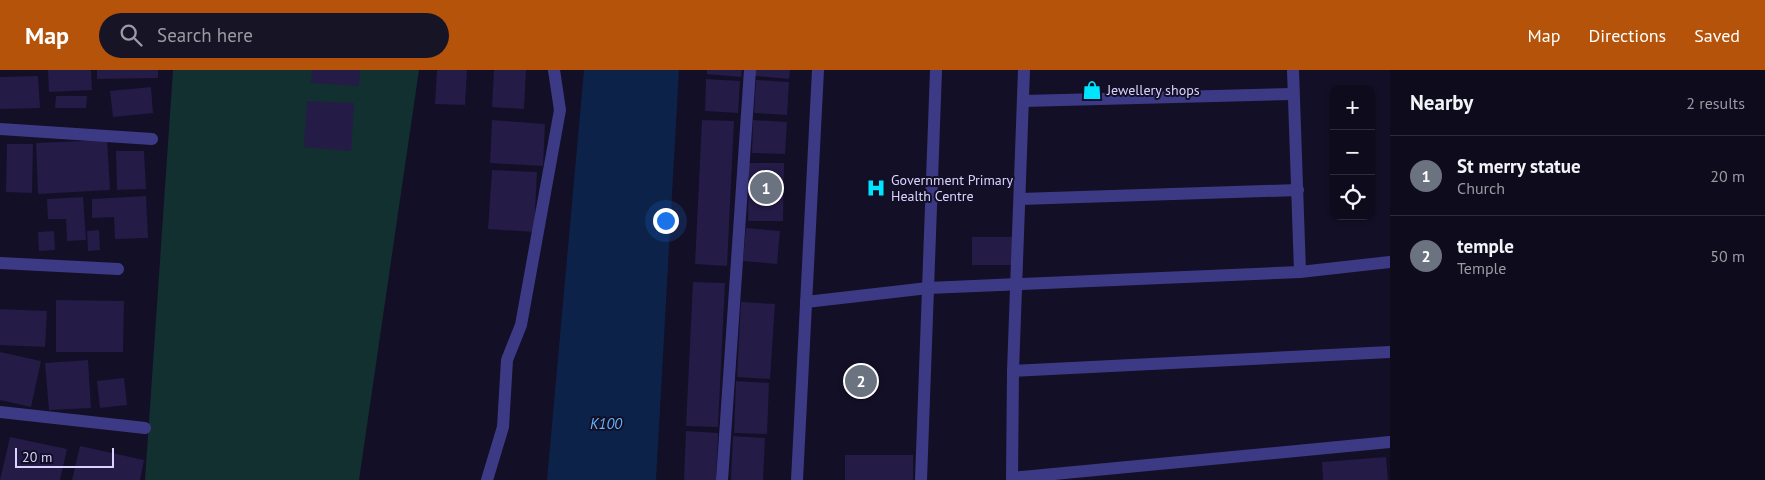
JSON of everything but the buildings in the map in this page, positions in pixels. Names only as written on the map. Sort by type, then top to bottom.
[{"type":"street","points":[[487,480],[502,427],[507,360],[520,325],[560,110],[554,70]]},
{"type":"street","points":[[722,480],[750,70]]},
{"type":"street","points":[[798,480],[818,70]]},
{"type":"street","points":[[921,480],[936,70]]},
{"type":"street","points":[[1024,70],[1013,371],[1012,479],[1390,442]]},
{"type":"street","points":[[1293,70],[1300,272]]},
{"type":"street","points":[[1023,101],[1293,94]]},
{"type":"street","points":[[0,129],[152,139]]},
{"type":"street","points":[[1020,199],[1298,190]]},
{"type":"street","points":[[0,262],[118,269]]},
{"type":"street","points":[[806,302],[928,288],[1300,272],[1390,262]]},
{"type":"street","points":[[1013,371],[1390,352]]},
{"type":"street","points":[[0,412],[145,428]]},
{"type":"green space","points":[[173,70],[419,70],[359,480],[145,480]]},
{"type":"water","name":"K100","points":[[584,70],[679,70],[656,480],[547,480]]},
{"type":"place","name":"Jewellery shops","points":[[1092,90]]},
{"type":"place","name":"St merry statue","points":[[766,188]]},
{"type":"place","name":"Government Primary Health Centre","points":[[876,188]]},
{"type":"place","name":"temple","points":[[861,381]]}]
